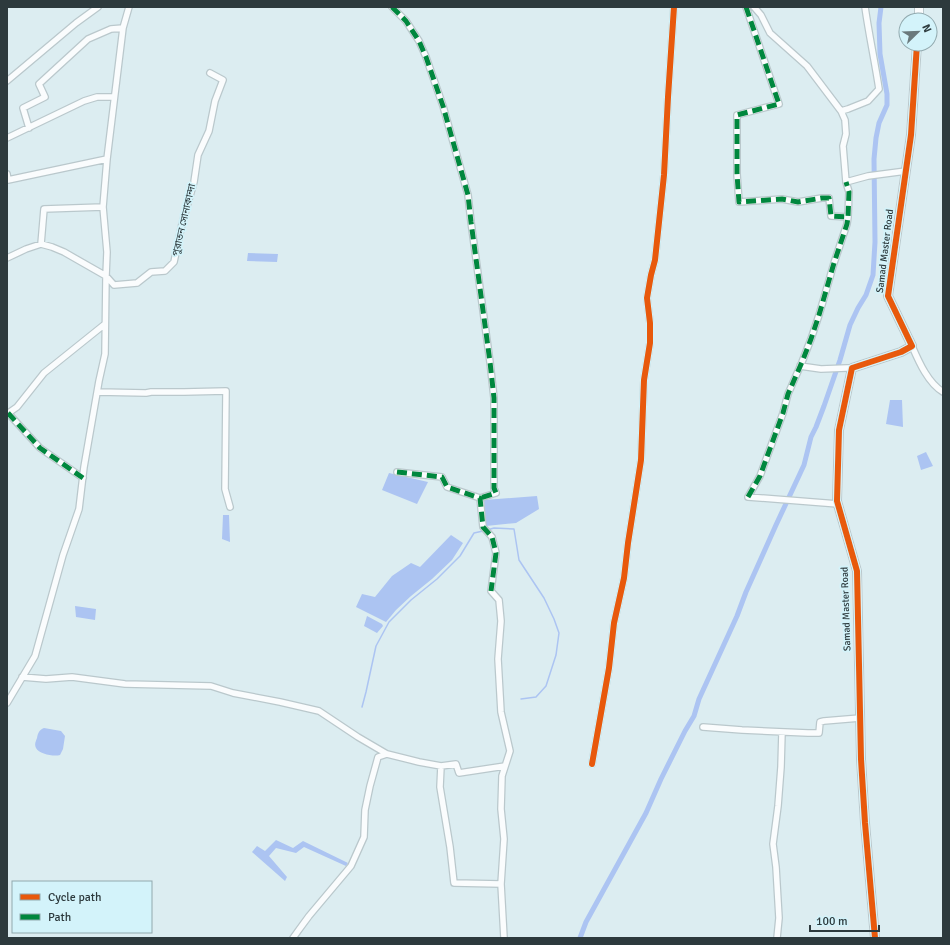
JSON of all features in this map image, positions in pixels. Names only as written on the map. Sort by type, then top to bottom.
[{"type":"street","points":[[7,81],[76,23],[98,7]]},
{"type":"street","points":[[7,702],[35,656],[63,555],[79,509],[83,478],[106,354],[105,324],[107,252],[103,207],[114,97],[123,28],[129,7]]},
{"type":"street","points":[[392,7],[406,22],[419,41],[424,52],[443,106],[468,195],[494,398],[494,488],[496,493],[480,498],[447,487],[442,477],[397,472]]},
{"type":"street","points":[[592,764],[609,668],[614,623],[624,578],[641,460],[644,380],[650,344],[650,323],[647,298],[650,275],[655,260],[664,175],[674,7]]},
{"type":"street","points":[[746,7],[779,104],[737,114],[737,174],[739,202],[782,199],[798,202],[829,198],[831,216],[848,217]]},
{"type":"street","points":[[754,7],[761,15],[770,33],[807,66],[841,110],[845,120],[846,134],[843,146],[846,182],[849,192],[847,224],[819,315],[788,394],[783,413],[760,476],[748,497],[838,504]]},
{"type":"street","points":[[841,110],[848,109],[868,101],[879,89],[876,64],[865,7]]},
{"type":"street","points":[[29,128],[22,108],[45,97],[39,84],[88,39],[111,29],[123,28]]},
{"type":"street","name":"Samad Master Road","points":[[912,346],[888,296],[911,136],[916,52]]},
{"type":"street","name":"পুরাতন সোনাকান্দা","points":[[41,244],[64,252],[106,276],[114,285],[137,282],[151,272],[165,271],[174,262],[182,224],[194,182],[198,155],[209,131],[215,101],[223,80],[210,73]]},
{"type":"street","points":[[7,138],[84,101],[97,97],[114,97]]},
{"type":"street","points":[[7,174],[8,180],[107,159]]},
{"type":"street","points":[[846,182],[868,176],[906,171]]},
{"type":"street","points":[[7,258],[41,244],[44,209],[103,207]]},
{"type":"street","points":[[83,478],[40,448],[7,413],[17,407],[44,373],[105,324]]},
{"type":"street","points":[[800,366],[821,369],[849,368],[901,352],[912,346],[922,368],[938,389],[943,392]]},
{"type":"street","name":"Samad Master Road","points":[[849,368],[840,430],[837,501],[857,570],[861,759],[875,938]]},
{"type":"street","points":[[98,392],[146,393],[226,391],[225,489],[230,507]]},
{"type":"street","points":[[480,498],[483,527],[492,537],[496,554],[491,591],[499,600],[501,621],[498,658],[501,712],[510,751],[502,776],[501,809],[504,839],[501,884],[504,938]]},
{"type":"street","points":[[22,677],[46,679],[72,677],[125,684],[211,686],[233,693],[319,711],[387,754],[441,766],[456,764],[459,773],[505,766]]},
{"type":"street","points":[[703,727],[819,733],[820,722],[860,718]]},
{"type":"street","points":[[777,938],[779,918],[777,874],[773,844],[778,806],[782,732]]},
{"type":"street","points":[[293,938],[309,916],[351,866],[364,837],[365,810],[378,757],[387,754]]},
{"type":"street","points":[[441,766],[440,787],[450,847],[454,883],[501,884]]},
{"type":"water","points":[[248,253],[278,254],[277,262],[247,261]]},
{"type":"water","points":[[890,400],[902,400],[903,427],[886,424]]},
{"type":"water","points":[[926,452],[933,466],[921,470],[917,456]]},
{"type":"water","points":[[389,473],[428,482],[417,504],[382,490]]},
{"type":"water","points":[[537,496],[539,509],[516,523],[486,526],[484,500]]},
{"type":"water","points":[[223,515],[229,515],[230,542],[222,539]]},
{"type":"water","points":[[451,535],[463,543],[452,560],[396,610],[386,622],[356,607],[362,594],[375,597],[392,576],[411,563],[420,567]]},
{"type":"water","points":[[75,606],[96,609],[95,620],[76,617]]},
{"type":"water","points":[[367,616],[382,624],[383,626],[377,633],[364,626]]},
{"type":"water","points":[[44,728],[61,731],[65,736],[63,749],[60,755],[54,756],[40,752],[36,748],[35,744],[38,733]]},
{"type":"water","points":[[276,840],[293,848],[303,841],[348,863],[346,866],[304,847],[296,853],[276,848],[269,856],[287,877],[285,881],[252,852],[257,846],[265,851]]},
{"type":"waterway","points":[[580,938],[586,922],[646,813],[661,779],[694,716],[699,699],[804,465],[811,437],[824,406],[850,325],[866,295],[873,275],[875,242],[874,159],[879,123],[887,105],[887,94],[880,54],[879,23],[881,7]]},
{"type":"waterway","points":[[487,530],[494,528],[514,529],[519,560],[544,598],[559,633],[556,655],[546,686],[536,697],[521,699]]},
{"type":"waterway","points":[[362,707],[376,646],[389,622],[460,556],[474,533],[483,531]]},
{"type":"marked path","points":[[392,7],[406,21],[419,41],[426,57],[443,106],[468,195],[494,398],[494,488],[496,493],[480,498]]},
{"type":"marked path","points":[[746,7],[779,104],[737,115],[737,174],[739,202],[782,199],[798,202],[829,198],[831,216],[848,217],[849,192],[846,182]]},
{"type":"marked path","points":[[748,497],[760,476],[783,413],[788,394],[811,339],[848,217]]},
{"type":"marked path","points":[[8,413],[40,448],[83,478]]},
{"type":"marked path","points":[[397,472],[442,477],[447,487],[480,498],[483,527],[492,537],[496,553],[491,591]]},
{"type":"cycle path","points":[[592,764],[609,668],[614,623],[624,578],[641,460],[644,380],[650,343],[650,323],[647,298],[655,260],[664,175],[674,7]]},
{"type":"cycle path","points":[[875,938],[861,759],[857,571],[837,501],[839,430],[852,368],[901,352],[912,346],[888,296],[911,135],[916,52]]}]
